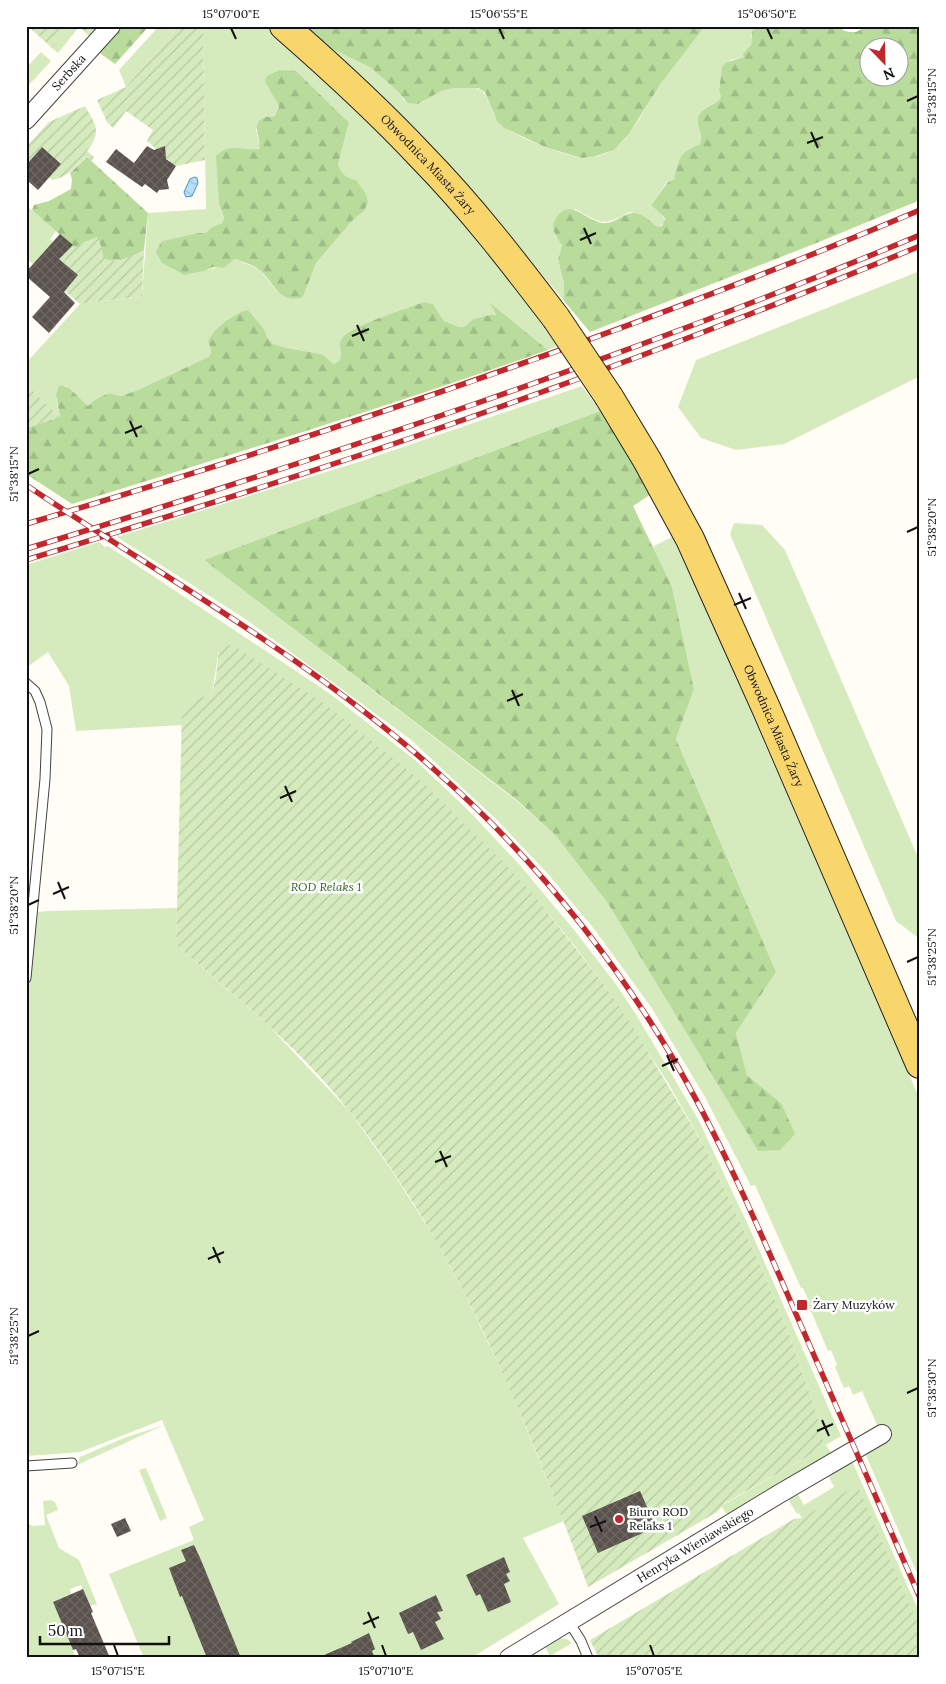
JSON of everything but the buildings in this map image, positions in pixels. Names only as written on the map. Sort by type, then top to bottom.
[{"type":"main road","name":"Obwodnica Miasta Żary","points":[[284,26],[332,68],[423,157],[511,260],[556,318],[609,397],[647,460],[690,539],[920,1064]]},
{"type":"street","name":"Serbska","points":[[26,120],[111,26]]},
{"type":"street","name":"Henryka Wieniawskiego","points":[[508,1658],[882,1434]]},
{"type":"lane","points":[[26,683],[35,691],[47,729],[45,779],[26,978]]},
{"type":"lane","points":[[26,1466],[72,1463]]},
{"type":"lane","points":[[568,1622],[581,1641],[588,1658]]},
{"type":"green space","points":[[31,26],[70,26],[52,48],[32,30]]},
{"type":"green space","points":[[70,26],[102,26],[89,36],[79,27],[58,53],[52,48]]},
{"type":"green space","points":[[118,26],[149,26],[115,64],[97,51]]},
{"type":"green space","points":[[159,26],[178,26],[126,87],[119,70]]},
{"type":"green space","points":[[178,26],[196,26],[203,33],[205,160],[176,166],[147,141],[153,130],[126,111],[113,128],[107,122],[97,100],[126,87]]},
{"type":"green space","points":[[196,26],[268,26],[320,70],[433,182],[535,308],[532,311],[557,346],[548,350],[490,303],[496,316],[490,315],[473,319],[464,327],[459,327],[444,321],[433,304],[424,302],[367,323],[347,333],[341,341],[340,360],[334,364],[321,354],[273,344],[267,337],[264,329],[249,311],[231,319],[214,332],[208,342],[211,353],[208,357],[138,390],[121,396],[109,393],[96,399],[88,406],[66,386],[58,387],[56,398],[60,417],[26,384],[26,363],[80,304],[142,296],[148,213],[206,209],[203,33]],"holes":[[[279,70],[349,123],[338,164],[342,175],[349,179],[364,211],[353,220],[316,263],[303,297],[276,290],[259,269],[235,259],[224,268],[208,269],[189,274],[175,271],[168,265],[190,236],[198,233],[206,234],[222,223],[224,219],[219,204],[260,147],[256,130],[264,117],[275,116],[277,112],[277,101],[267,87],[268,75]]]},
{"type":"green space","points":[[298,26],[705,26],[661,83],[629,134],[614,150],[593,157],[582,158],[545,147],[504,128],[497,121],[485,92],[478,88],[453,88],[441,91],[418,104],[408,103],[371,68],[318,42]]},
{"type":"green space","points":[[705,26],[757,26],[751,35],[751,45],[744,54],[744,57],[731,60],[722,67],[719,90],[721,97],[704,110],[698,118],[701,136],[700,144],[688,150],[682,157],[674,179],[667,182],[651,205],[662,215],[664,223],[659,227],[644,216],[630,212],[613,220],[602,222],[575,209],[553,227],[555,236],[562,245],[558,260],[564,283],[564,301],[475,194],[318,42],[371,68],[394,88],[404,100],[423,102],[440,91],[462,87],[476,88],[485,94],[500,124],[510,131],[553,150],[575,157],[586,158],[607,153],[621,143],[634,127],[665,77]]},
{"type":"green space","points":[[757,26],[836,26],[845,31],[856,32],[868,26],[920,26],[920,200],[590,332],[564,301],[564,283],[558,260],[562,245],[553,229],[556,218],[567,209],[579,212],[597,222],[608,223],[634,213],[644,216],[659,227],[662,226],[665,219],[651,205],[668,182],[674,179],[681,157],[700,144],[701,136],[698,118],[704,110],[721,97],[719,90],[722,67],[725,63],[744,57],[743,54],[751,45],[752,31]]},
{"type":"green space","points":[[41,52],[51,61],[26,88],[26,68]]},
{"type":"green space","points":[[279,70],[296,71],[349,123],[338,164],[344,175],[356,180],[366,194],[368,202],[364,211],[353,220],[316,263],[303,297],[295,299],[289,298],[278,291],[258,268],[235,259],[224,268],[213,267],[184,275],[162,263],[156,252],[163,241],[206,233],[211,228],[222,223],[224,218],[219,204],[216,156],[231,148],[259,149],[257,124],[264,117],[275,116],[279,107],[265,80],[268,75]]},
{"type":"green space","points":[[85,106],[96,128],[95,138],[87,151],[94,157],[91,161],[86,157],[67,174],[52,180],[49,177],[61,164],[42,147],[26,165],[26,147],[49,122]]},
{"type":"green space","points":[[87,157],[148,213],[144,250],[140,253],[113,261],[103,258],[102,252],[87,241],[75,248],[32,210],[34,205],[49,201],[71,189],[72,179],[70,173]]},
{"type":"green space","points":[[26,205],[56,231],[50,239],[65,253],[64,263],[59,269],[33,264],[26,258]]},
{"type":"green space","points":[[96,237],[102,249],[103,258],[108,260],[124,259],[144,250],[142,296],[80,304],[65,291],[78,275],[64,263],[65,253],[73,245],[75,247]]},
{"type":"green space","points":[[920,271],[920,376],[784,444],[736,450],[701,438],[678,407],[696,360]]},
{"type":"green space","points":[[424,302],[433,304],[444,321],[464,327],[473,319],[496,315],[489,302],[548,350],[311,429],[72,504],[26,474],[26,428],[60,417],[56,395],[58,387],[62,385],[69,388],[88,406],[96,399],[109,393],[121,396],[138,390],[208,357],[211,350],[208,342],[213,332],[246,310],[264,329],[267,337],[273,344],[321,354],[334,364],[340,360],[341,340],[347,333],[367,323]]},
{"type":"green space","points":[[26,384],[60,417],[26,428]]},
{"type":"green space","points":[[582,386],[600,411],[204,560],[518,802],[555,835],[607,902],[758,1151],[781,1103],[747,1075],[736,1033],[776,972],[676,739],[694,689],[672,587],[652,547],[672,537],[716,632],[920,1100],[920,1580],[865,1453],[878,1427],[862,1391],[853,1395],[849,1386],[844,1388],[835,1367],[837,1365],[831,1350],[828,1351],[808,1304],[810,1303],[803,1288],[801,1288],[755,1185],[751,1186],[705,1097],[651,1007],[595,930],[548,874],[496,819],[410,739],[244,618],[117,537],[365,460]]},
{"type":"green space","points":[[600,411],[625,448],[651,494],[633,506],[672,587],[694,689],[676,739],[776,972],[736,1033],[747,1075],[781,1103],[795,1134],[780,1150],[758,1151],[607,902],[555,835],[518,801],[204,560]]},
{"type":"green space","points":[[734,523],[762,525],[785,550],[920,862],[920,939],[896,921],[730,534]]},
{"type":"green space","points":[[99,542],[105,547],[108,546],[329,693],[415,760],[466,808],[518,863],[575,931],[615,983],[637,1016],[698,1119],[749,1227],[841,1436],[826,1445],[832,1454],[731,1515],[726,1513],[721,1506],[805,1458],[823,1432],[788,1331],[757,1258],[705,1148],[667,1081],[605,986],[538,900],[219,649],[212,694],[189,701],[182,711],[182,725],[76,731],[69,686],[48,652],[26,666],[26,565]]},
{"type":"green space","name":"ROD Relaks 1","points":[[228,645],[236,647],[325,704],[419,779],[509,868],[538,900],[605,986],[633,1027],[705,1148],[757,1258],[788,1331],[823,1432],[823,1446],[725,1503],[717,1512],[588,1587],[541,1463],[515,1401],[458,1280],[425,1222],[389,1166],[331,1089],[267,1024],[176,945],[182,711],[189,701],[212,694],[219,649]]},
{"type":"green space","points":[[177,908],[176,945],[266,1023],[350,1112],[392,1171],[435,1239],[465,1295],[508,1384],[564,1521],[523,1538],[559,1604],[471,1658],[144,1658],[109,1574],[194,1540],[189,1527],[204,1520],[162,1420],[80,1452],[26,1456],[26,970],[31,913]]},
{"type":"green space","points":[[164,1425],[77,1465],[80,1457],[124,1438]]},
{"type":"green space","points":[[852,1461],[920,1614],[920,1630],[802,1518],[799,1513],[797,1514],[789,1501],[797,1493],[804,1505],[834,1487],[828,1475]]},
{"type":"green space","points":[[146,1468],[167,1518],[160,1521],[139,1470]]},
{"type":"green space","points":[[857,1485],[920,1628],[920,1658],[599,1658],[590,1640],[794,1519],[802,1518]]},
{"type":"green space","points":[[51,1500],[55,1502],[58,1510],[46,1515],[59,1548],[79,1560],[97,1604],[90,1606],[81,1585],[70,1589],[71,1594],[53,1602],[76,1658],[26,1658],[26,1523],[33,1526],[45,1525],[43,1501]]},
{"type":"green space","points":[[557,1638],[567,1639],[572,1643],[550,1656],[544,1645]]},
{"type":"water","points":[[195,177],[198,183],[192,196],[186,197],[184,192],[190,179]]},
{"type":"railway","points":[[26,524],[253,454],[478,379],[700,298],[920,210]]},
{"type":"railway","points":[[26,549],[252,478],[477,403],[700,323],[920,235]]},
{"type":"railway","points":[[26,560],[296,476],[515,402],[690,337],[920,246]]},
{"type":"railway","points":[[26,485],[289,656],[389,731],[471,803],[535,869],[565,904],[594,941],[647,1016],[706,1118],[767,1248],[920,1598]]},
{"type":"place","name":"Żary Muzyków","points":[[802,1305]]},
{"type":"place","name":"Biuro ROD Relaks 1","points":[[619,1519]]}]
